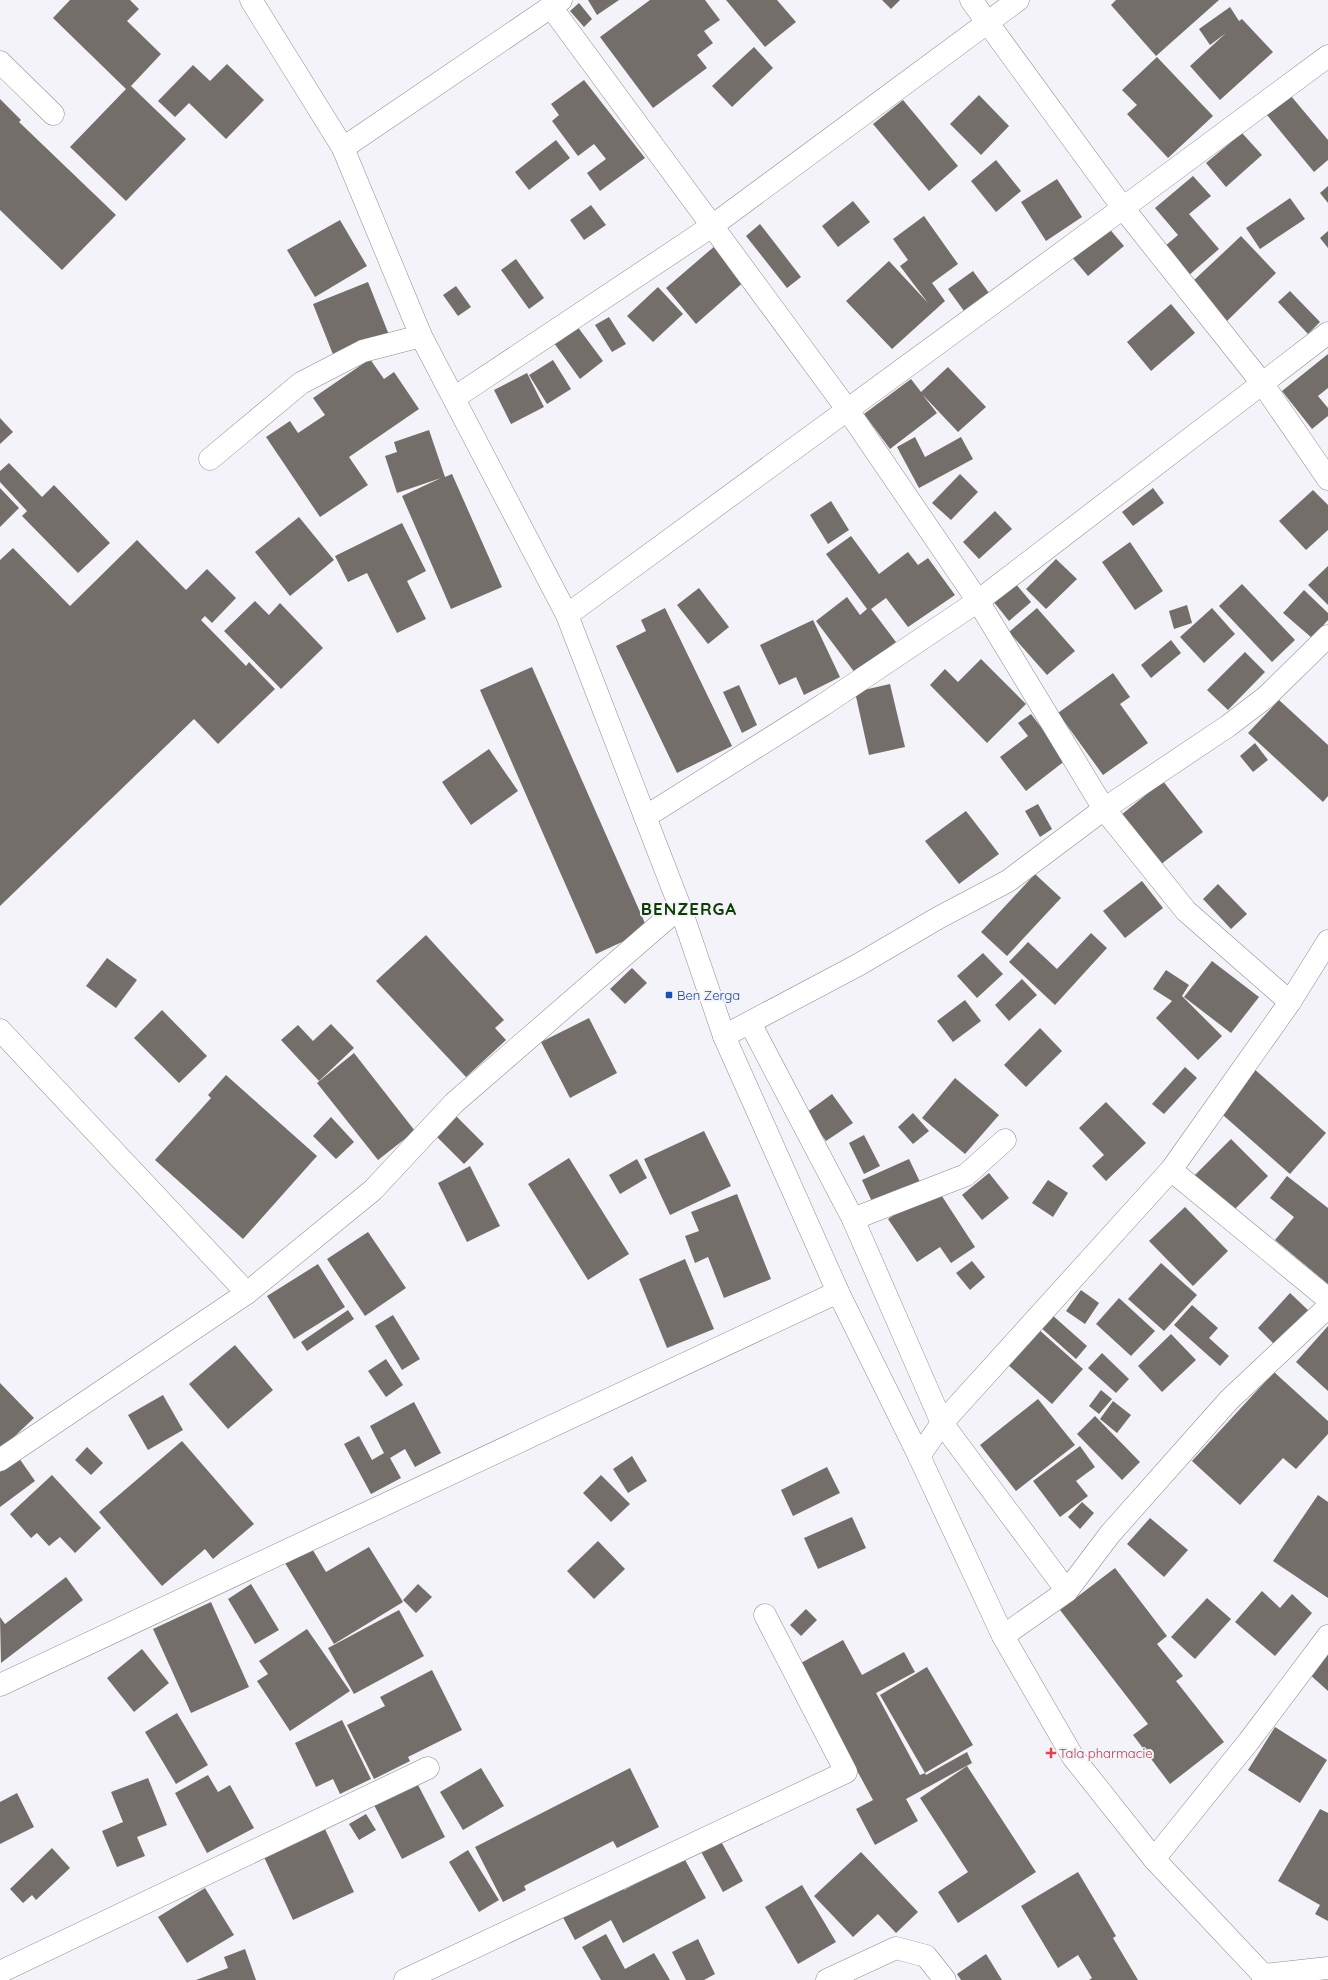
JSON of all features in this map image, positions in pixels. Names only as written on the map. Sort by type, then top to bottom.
[{"type":"street","points":[[251,0],[343,148],[421,336],[567,615],[680,907],[724,1036],[838,1292],[919,1456],[1003,1636],[1073,1757],[1154,1859],[1265,1978],[1328,1968]]},
{"type":"street","points":[[971,0],[1124,208],[1262,383],[1328,479]]},
{"type":"street","points":[[454,398],[712,226],[1018,0]]},
{"type":"street","points":[[343,148],[556,4],[712,226],[848,409],[978,601],[1104,809],[1186,910],[1290,1002]]},
{"type":"street","points":[[567,615],[1124,208],[1328,56]]},
{"type":"street","points":[[0,62],[53,114]]},
{"type":"street","points":[[645,817],[823,705],[978,601],[1328,333]]},
{"type":"street","points":[[210,459],[301,383],[363,351],[421,336]]},
{"type":"street","points":[[724,1036],[858,965],[938,918],[1008,881],[1104,809],[1162,772],[1247,712],[1266,697],[1328,636]]},
{"type":"street","points":[[0,1460],[247,1293],[373,1190],[454,1103],[680,907]]},
{"type":"street","points":[[919,1456],[942,1423],[1171,1170],[1290,1002],[1328,941]]},
{"type":"street","points":[[750,1022],[853,1219],[942,1423],[1067,1591]]},
{"type":"street","points":[[0,1030],[247,1293]]},
{"type":"street","points":[[853,1219],[966,1175],[1005,1140]]},
{"type":"street","points":[[1171,1170],[1328,1299]]},
{"type":"street","points":[[0,1685],[838,1292]]},
{"type":"street","points":[[1003,1636],[1067,1591],[1110,1534],[1229,1400],[1328,1307]]},
{"type":"street","points":[[405,1980],[846,1772],[766,1615]]},
{"type":"street","points":[[1154,1859],[1249,1741],[1328,1636]]},
{"type":"street","points":[[0,1972],[428,1768]]},
{"type":"street","points":[[828,1980],[896,1948],[926,1956],[945,1980]]},
{"type":"building","points":[[70,0],[130,0],[139,9],[127,21],[161,54],[131,86],[186,139],[126,201],[70,147],[126,89],[53,18]]},
{"type":"building","points":[[588,0],[619,0],[597,15]]},
{"type":"building","points":[[650,0],[705,0],[720,20],[704,31],[713,43],[697,55],[707,68],[653,108],[600,37]]},
{"type":"building","points":[[726,0],[777,0],[796,22],[765,47]]},
{"type":"building","points":[[882,0],[900,0],[891,9]]},
{"type":"building","points":[[1116,0],[1219,0],[1156,56],[1111,5]]},
{"type":"building","points":[[579,3],[592,19],[584,27],[570,11]]},
{"type":"building","points":[[1230,7],[1239,21],[1242,19],[1273,52],[1220,100],[1190,66],[1226,33],[1210,45],[1199,29]]},
{"type":"building","points":[[754,47],[773,68],[732,107],[712,86]]},
{"type":"building","points":[[1157,57],[1213,116],[1168,158],[1127,114],[1137,105],[1122,90]]},
{"type":"building","points":[[227,64],[264,100],[226,139],[189,103],[175,117],[158,101],[193,65],[210,81]]},
{"type":"building","points":[[584,80],[645,158],[600,191],[587,173],[606,159],[594,144],[578,156],[552,121],[559,115],[551,104]]},
{"type":"building","points":[[979,95],[1009,126],[981,155],[950,124]]},
{"type":"building","points":[[1291,96],[1328,140],[1328,160],[1314,172],[1267,115]]},
{"type":"building","points":[[0,99],[21,120],[19,122],[116,215],[62,270],[0,210]]},
{"type":"building","points":[[903,100],[958,166],[929,191],[873,124]]},
{"type":"building","points":[[1242,133],[1262,155],[1226,187],[1206,163]]},
{"type":"building","points":[[556,140],[570,158],[529,190],[515,172]]},
{"type":"building","points":[[996,160],[1021,191],[996,212],[971,181]]},
{"type":"building","points":[[1193,176],[1211,196],[1189,214],[1219,249],[1188,276],[1164,247],[1178,235],[1155,208]]},
{"type":"building","points":[[1057,179],[1082,217],[1046,241],[1021,202]]},
{"type":"building","points":[[1328,186],[1328,203],[1320,193]]},
{"type":"building","points":[[1290,198],[1305,219],[1260,249],[1246,228]]},
{"type":"building","points":[[853,201],[870,222],[838,247],[822,226]]},
{"type":"building","points":[[591,205],[606,225],[584,240],[570,220]]},
{"type":"building","points":[[924,216],[958,264],[932,283],[945,301],[892,349],[846,301],[889,261],[928,303],[900,266],[908,260],[893,239]]},
{"type":"building","points":[[340,220],[367,266],[315,297],[287,250]]},
{"type":"building","points":[[760,224],[801,277],[787,288],[746,236]]},
{"type":"building","points":[[1107,226],[1124,246],[1088,276],[1071,256]]},
{"type":"building","points":[[1328,231],[1328,248],[1320,238]]},
{"type":"building","points":[[1241,236],[1276,273],[1227,321],[1191,283]]},
{"type":"building","points":[[716,245],[746,280],[696,324],[666,288]]},
{"type":"building","points":[[516,259],[544,298],[529,309],[501,270]]},
{"type":"building","points":[[973,271],[989,293],[964,311],[948,289]]},
{"type":"building","points":[[368,282],[389,335],[334,357],[313,304]]},
{"type":"building","points":[[456,286],[471,307],[458,316],[443,295]]},
{"type":"building","points":[[658,287],[683,314],[653,342],[627,316]]},
{"type":"building","points":[[1290,291],[1320,322],[1308,334],[1278,302]]},
{"type":"building","points":[[1171,304],[1195,333],[1151,371],[1127,342]]},
{"type":"building","points":[[609,317],[626,344],[612,352],[595,325]]},
{"type":"building","points":[[577,326],[603,361],[580,379],[554,343]]},
{"type":"building","points":[[1328,354],[1328,388],[1318,396],[1328,408],[1328,416],[1312,429],[1282,391]]},
{"type":"building","points":[[370,359],[384,379],[394,372],[419,409],[349,457],[368,485],[320,517],[266,437],[290,421],[298,433],[325,415],[313,398]]},
{"type":"building","points":[[553,360],[571,389],[547,404],[529,375]]},
{"type":"building","points":[[948,367],[986,407],[958,432],[922,394],[937,413],[890,449],[864,414],[911,379],[921,392]]},
{"type":"building","points":[[527,373],[544,407],[511,424],[494,390]]},
{"type":"building","points":[[0,418],[13,432],[0,444]]},
{"type":"building","points":[[429,430],[445,477],[452,474],[502,587],[451,609],[402,496],[441,478],[397,493],[385,456],[397,452],[394,442]]},
{"type":"building","points":[[915,437],[925,457],[961,437],[973,459],[919,488],[897,447]]},
{"type":"building","points":[[9,463],[42,497],[54,485],[110,543],[78,573],[22,516],[27,511],[0,482],[0,471]]},
{"type":"building","points":[[960,474],[978,492],[951,520],[932,503]]},
{"type":"building","points":[[0,488],[19,508],[0,527]]},
{"type":"building","points":[[1153,488],[1164,503],[1133,526],[1122,512]]},
{"type":"building","points":[[1313,490],[1328,505],[1328,530],[1306,550],[1279,521]]},
{"type":"building","points":[[831,501],[849,530],[828,544],[810,515]]},
{"type":"building","points":[[995,511],[1012,529],[979,559],[963,542]]},
{"type":"building","points":[[299,517],[334,560],[290,596],[255,552]]},
{"type":"building","points":[[402,523],[426,571],[407,581],[426,619],[397,633],[367,573],[348,582],[335,556]]},
{"type":"building","points":[[851,536],[879,574],[908,552],[918,565],[928,558],[955,595],[908,627],[886,598],[871,609],[896,642],[855,673],[816,621],[847,597],[860,615],[867,609],[826,554]]},
{"type":"building","points":[[137,540],[186,590],[207,569],[236,598],[212,623],[205,616],[201,620],[246,666],[249,662],[275,689],[218,744],[194,719],[0,906],[0,560],[13,548],[70,606]]},
{"type":"building","points":[[1130,542],[1163,591],[1135,610],[1102,562]]},
{"type":"building","points":[[1056,559],[1077,579],[1046,609],[1026,589]]},
{"type":"building","points":[[1328,566],[1328,605],[1308,585]]},
{"type":"building","points":[[1015,583],[1031,602],[1009,621],[993,601]]},
{"type":"building","points":[[1242,584],[1295,640],[1272,662],[1219,606]]},
{"type":"building","points":[[699,588],[729,627],[708,644],[677,605]]},
{"type":"building","points":[[1304,590],[1328,613],[1328,620],[1312,638],[1283,613]]},
{"type":"building","points":[[255,601],[269,615],[280,603],[323,648],[281,689],[224,631]]},
{"type":"building","points":[[1187,605],[1192,623],[1174,629],[1169,611]]},
{"type":"building","points":[[665,608],[732,746],[677,773],[616,646],[646,631],[641,620]]},
{"type":"building","points":[[1037,608],[1075,651],[1047,675],[1009,632]]},
{"type":"building","points":[[1212,608],[1235,634],[1204,663],[1180,637]]},
{"type":"building","points":[[813,620],[840,677],[804,695],[796,677],[779,685],[760,645]]},
{"type":"building","points":[[1171,640],[1181,653],[1151,678],[1141,665]]},
{"type":"building","points":[[1245,652],[1265,672],[1228,710],[1207,690]]},
{"type":"building","points":[[981,659],[1026,704],[987,743],[930,685],[945,669],[958,682]]},
{"type":"building","points":[[532,667],[648,930],[596,954],[480,690]]},
{"type":"building","points":[[1113,673],[1130,697],[1120,704],[1148,743],[1103,775],[1058,713]]},
{"type":"building","points":[[890,684],[905,747],[869,755],[855,692]]},
{"type":"building","points":[[739,685],[757,725],[742,733],[723,692]]},
{"type":"building","points":[[1279,700],[1328,745],[1328,796],[1323,802],[1248,733]]},
{"type":"building","points":[[1031,714],[1066,760],[1026,791],[1000,757],[1028,736],[1018,723]]},
{"type":"building","points":[[1255,743],[1268,760],[1253,772],[1240,756]]},
{"type":"building","points":[[489,749],[518,791],[471,825],[442,782]]},
{"type":"building","points":[[1163,781],[1203,832],[1160,865],[1121,815]]},
{"type":"building","points":[[1038,804],[1052,829],[1040,837],[1025,811]]},
{"type":"building","points":[[966,811],[999,854],[959,884],[925,841]]},
{"type":"building","points":[[1035,874],[1061,898],[1007,956],[981,932]]},
{"type":"building","points":[[1142,881],[1163,908],[1125,938],[1103,911]]},
{"type":"building","points":[[1218,884],[1247,914],[1231,929],[1203,899]]},
{"type":"building","points":[[1091,933],[1107,948],[1055,1005],[1009,962],[1028,942],[1057,969]]},
{"type":"building","points":[[426,935],[504,1020],[495,1028],[506,1040],[466,1077],[376,981]]},
{"type":"building","points":[[983,953],[1003,974],[977,998],[957,976]]},
{"type":"building","points":[[107,958],[137,980],[116,1008],[86,986]]},
{"type":"building","points":[[1212,961],[1259,997],[1231,1033],[1184,997]]},
{"type":"building","points":[[632,968],[647,983],[625,1004],[610,989]]},
{"type":"building","points":[[1166,970],[1189,985],[1182,996],[1222,1036],[1198,1060],[1156,1018],[1172,1001],[1153,989]]},
{"type":"building","points":[[1022,979],[1037,995],[1009,1021],[995,1005]]},
{"type":"building","points":[[965,1000],[981,1021],[953,1042],[937,1021]]},
{"type":"building","points":[[162,1010],[207,1056],[179,1083],[134,1038]]},
{"type":"building","points":[[589,1018],[617,1073],[570,1098],[541,1042]]},
{"type":"building","points":[[331,1024],[354,1048],[319,1081],[281,1040],[298,1025],[313,1041]]},
{"type":"building","points":[[1040,1028],[1062,1051],[1026,1087],[1004,1065]]},
{"type":"building","points":[[354,1053],[415,1131],[378,1160],[317,1083]]},
{"type":"building","points":[[1185,1067],[1197,1078],[1164,1114],[1152,1104]]},
{"type":"building","points":[[1252,1067],[1326,1133],[1290,1174],[1215,1108]]},
{"type":"building","points":[[226,1075],[317,1156],[243,1239],[155,1160],[211,1098],[208,1095]]},
{"type":"building","points":[[955,1078],[999,1115],[965,1154],[922,1118]]},
{"type":"building","points":[[832,1094],[853,1123],[826,1141],[806,1113]]},
{"type":"building","points":[[1106,1102],[1146,1143],[1106,1181],[1092,1166],[1104,1155],[1079,1128]]},
{"type":"building","points":[[453,1113],[484,1144],[464,1164],[433,1133]]},
{"type":"building","points":[[913,1113],[929,1131],[913,1144],[898,1127]]},
{"type":"building","points":[[331,1117],[354,1142],[336,1159],[313,1136]]},
{"type":"building","points":[[704,1131],[731,1186],[670,1215],[644,1159]]},
{"type":"building","points":[[864,1135],[880,1166],[864,1174],[849,1143]]},
{"type":"building","points":[[1231,1139],[1268,1176],[1231,1213],[1194,1176]]},
{"type":"building","points":[[569,1158],[629,1254],[588,1280],[528,1184]]},
{"type":"building","points":[[637,1159],[647,1178],[620,1194],[609,1175]]},
{"type":"building","points":[[909,1159],[921,1184],[874,1206],[862,1180]]},
{"type":"building","points":[[470,1166],[500,1226],[467,1242],[438,1183]]},
{"type":"building","points":[[989,1173],[1009,1198],[982,1220],[962,1195]]},
{"type":"building","points":[[1287,1176],[1328,1208],[1328,1284],[1275,1240],[1294,1217],[1270,1198]]},
{"type":"building","points":[[1048,1180],[1068,1193],[1053,1217],[1032,1203]]},
{"type":"building","points":[[936,1187],[975,1247],[951,1263],[940,1247],[917,1262],[888,1219]]},
{"type":"building","points":[[737,1194],[771,1279],[724,1298],[708,1257],[695,1263],[685,1236],[699,1231],[691,1212]]},
{"type":"building","points":[[1185,1207],[1228,1251],[1193,1286],[1149,1241]]},
{"type":"building","points":[[368,1232],[406,1288],[365,1316],[327,1259]]},
{"type":"building","points":[[685,1259],[714,1329],[667,1348],[639,1279]]},
{"type":"building","points":[[972,1261],[985,1277],[970,1290],[956,1273]]},
{"type":"building","points":[[1161,1263],[1197,1295],[1164,1331],[1128,1299]]},
{"type":"building","points":[[318,1264],[345,1307],[294,1339],[267,1296]]},
{"type":"building","points":[[1081,1290],[1099,1303],[1085,1324],[1066,1311]]},
{"type":"building","points":[[1290,1293],[1309,1311],[1276,1346],[1258,1328]]},
{"type":"building","points":[[1119,1298],[1155,1331],[1131,1356],[1096,1324]]},
{"type":"building","points":[[1192,1305],[1218,1328],[1209,1338],[1229,1356],[1220,1366],[1174,1325]]},
{"type":"building","points":[[348,1310],[354,1319],[307,1351],[301,1342]]},
{"type":"building","points":[[1051,1314],[1087,1346],[1076,1359],[1039,1326]]},
{"type":"building","points":[[393,1315],[420,1359],[402,1370],[375,1326]]},
{"type":"building","points":[[1328,1326],[1328,1391],[1296,1362]]},
{"type":"building","points":[[1037,1328],[1083,1369],[1052,1404],[1006,1363]]},
{"type":"building","points":[[1171,1334],[1196,1360],[1162,1392],[1138,1366]]},
{"type":"building","points":[[235,1345],[273,1390],[228,1429],[189,1384]]},
{"type":"building","points":[[1102,1353],[1129,1379],[1116,1393],[1088,1368]]},
{"type":"building","points":[[386,1359],[403,1385],[386,1397],[368,1371]]},
{"type":"building","points":[[1274,1372],[1328,1421],[1328,1434],[1296,1469],[1283,1458],[1240,1505],[1192,1461]]},
{"type":"building","points":[[0,1383],[34,1418],[0,1450]]},
{"type":"building","points":[[1101,1390],[1112,1399],[1099,1414],[1089,1406]]},
{"type":"building","points":[[163,1395],[183,1430],[148,1450],[128,1415]]},
{"type":"building","points":[[1038,1399],[1075,1445],[1016,1491],[980,1445]]},
{"type":"building","points":[[1113,1401],[1131,1415],[1117,1433],[1100,1419]]},
{"type":"building","points":[[414,1402],[441,1453],[415,1467],[405,1449],[390,1458],[401,1478],[371,1494],[344,1444],[359,1436],[372,1460],[384,1453],[370,1426]]},
{"type":"building","points":[[1095,1416],[1140,1462],[1122,1480],[1077,1434]]},
{"type":"building","points":[[182,1441],[254,1524],[213,1559],[205,1549],[162,1586],[99,1512]]},
{"type":"building","points":[[1080,1446],[1095,1467],[1076,1481],[1088,1496],[1060,1517],[1033,1481]]},
{"type":"building","points":[[87,1447],[103,1463],[91,1475],[75,1460]]},
{"type":"building","points":[[632,1456],[647,1481],[628,1493],[613,1469]]},
{"type":"building","points":[[19,1458],[35,1481],[0,1507],[0,1472]]},
{"type":"building","points":[[827,1467],[840,1493],[793,1516],[781,1490]]},
{"type":"building","points":[[52,1475],[101,1528],[75,1553],[60,1537],[49,1546],[37,1533],[31,1538],[10,1514]]},
{"type":"building","points":[[601,1475],[630,1504],[611,1522],[583,1493]]},
{"type":"building","points":[[1318,1495],[1328,1502],[1328,1598],[1273,1561]]},
{"type":"building","points":[[1082,1502],[1094,1513],[1080,1529],[1068,1517]]},
{"type":"building","points":[[852,1517],[866,1548],[818,1569],[804,1538]]},
{"type":"building","points":[[1150,1518],[1188,1550],[1164,1577],[1127,1544]]},
{"type":"building","points":[[598,1541],[625,1569],[594,1599],[567,1571]]},
{"type":"building","points":[[311,1547],[326,1572],[369,1547],[403,1602],[334,1644],[285,1563]]},
{"type":"building","points":[[1115,1568],[1167,1636],[1157,1644],[1183,1676],[1176,1681],[1224,1742],[1170,1784],[1133,1735],[1148,1724],[1060,1610]]},
{"type":"building","points":[[66,1577],[83,1600],[1,1663],[0,1617],[5,1624]]},
{"type":"building","points":[[251,1584],[279,1630],[255,1644],[228,1599]]},
{"type":"building","points":[[418,1584],[432,1597],[416,1613],[403,1600]]},
{"type":"building","points":[[1262,1591],[1280,1608],[1292,1594],[1312,1613],[1275,1656],[1235,1622]]},
{"type":"building","points":[[1207,1598],[1231,1619],[1195,1659],[1171,1637]]},
{"type":"building","points":[[211,1602],[249,1687],[191,1713],[153,1629]]},
{"type":"building","points":[[806,1609],[817,1620],[801,1636],[790,1625]]},
{"type":"building","points":[[399,1610],[424,1656],[354,1694],[328,1648]]},
{"type":"building","points":[[307,1629],[350,1691],[290,1731],[257,1681],[268,1674],[259,1661]]},
{"type":"building","points":[[843,1640],[862,1675],[904,1652],[915,1672],[876,1693],[920,1775],[925,1773],[926,1775],[967,1752],[972,1763],[906,1799],[918,1821],[875,1845],[856,1809],[873,1800],[799,1664]]},
{"type":"building","points":[[142,1649],[169,1683],[134,1712],[107,1678]]},
{"type":"building","points":[[1328,1651],[1328,1691],[1308,1673]]},
{"type":"building","points":[[927,1667],[973,1745],[925,1773],[880,1695]]},
{"type":"building","points":[[432,1670],[462,1730],[408,1757],[410,1761],[374,1779],[347,1725],[385,1706],[380,1697]]},
{"type":"building","points":[[177,1713],[208,1765],[176,1784],[145,1732]]},
{"type":"building","points":[[342,1720],[371,1779],[340,1794],[333,1779],[316,1787],[295,1743]]},
{"type":"building","points":[[1275,1727],[1327,1760],[1300,1803],[1248,1770]]},
{"type":"building","points":[[967,1766],[1036,1872],[958,1923],[938,1892],[968,1872],[920,1798]]},
{"type":"building","points":[[481,1768],[504,1806],[463,1830],[440,1792]]},
{"type":"building","points":[[630,1768],[659,1827],[617,1848],[613,1841],[524,1886],[526,1890],[503,1902],[475,1847]]},
{"type":"building","points":[[208,1775],[218,1792],[230,1785],[254,1828],[207,1853],[175,1793]]},
{"type":"building","points":[[148,1778],[167,1825],[137,1837],[145,1856],[117,1867],[102,1831],[123,1822],[111,1792]]},
{"type":"building","points":[[416,1781],[445,1837],[402,1859],[373,1803]]},
{"type":"building","points":[[17,1793],[34,1827],[0,1844],[0,1802]]},
{"type":"building","points":[[1320,1809],[1328,1813],[1328,1921],[1315,1914],[1320,1905],[1278,1881]]},
{"type":"building","points":[[366,1814],[376,1830],[359,1840],[349,1824]]},
{"type":"building","points":[[325,1829],[354,1892],[293,1920],[264,1857]]},
{"type":"building","points":[[718,1836],[743,1881],[723,1892],[698,1846]]},
{"type":"building","points":[[52,1848],[70,1868],[36,1900],[32,1895],[23,1903],[10,1889]]},
{"type":"building","points":[[468,1850],[499,1900],[479,1912],[449,1862]]},
{"type":"building","points":[[861,1852],[918,1912],[896,1933],[878,1914],[853,1937],[814,1896]]},
{"type":"building","points":[[684,1858],[706,1898],[623,1943],[611,1920],[575,1940],[559,1910],[617,1878],[624,1890]]},
{"type":"building","points":[[1078,1872],[1116,1936],[1113,1938],[1138,1980],[1089,1980],[1092,1978],[1078,1955],[1058,1968],[1021,1906]]},
{"type":"building","points":[[802,1885],[836,1942],[798,1964],[765,1907]]},
{"type":"building","points":[[205,1888],[234,1935],[187,1963],[158,1917]]},
{"type":"building","points":[[606,1934],[625,1969],[654,1953],[670,1980],[601,1980],[582,1947]]},
{"type":"building","points":[[698,1939],[715,1974],[704,1980],[686,1980],[672,1952]]},
{"type":"building","points":[[245,1949],[256,1980],[196,1980],[228,1968],[224,1957]]},
{"type":"building","points":[[986,1954],[1002,1980],[961,1980],[957,1974]]},
{"type":"place","name":"Ben Zerga","points":[[669,995]]},
{"type":"place","name":"Tala pharmacie","points":[[1051,1753]]},
{"type":"district","name":"BENZERGA","points":[[689,909]]}]
